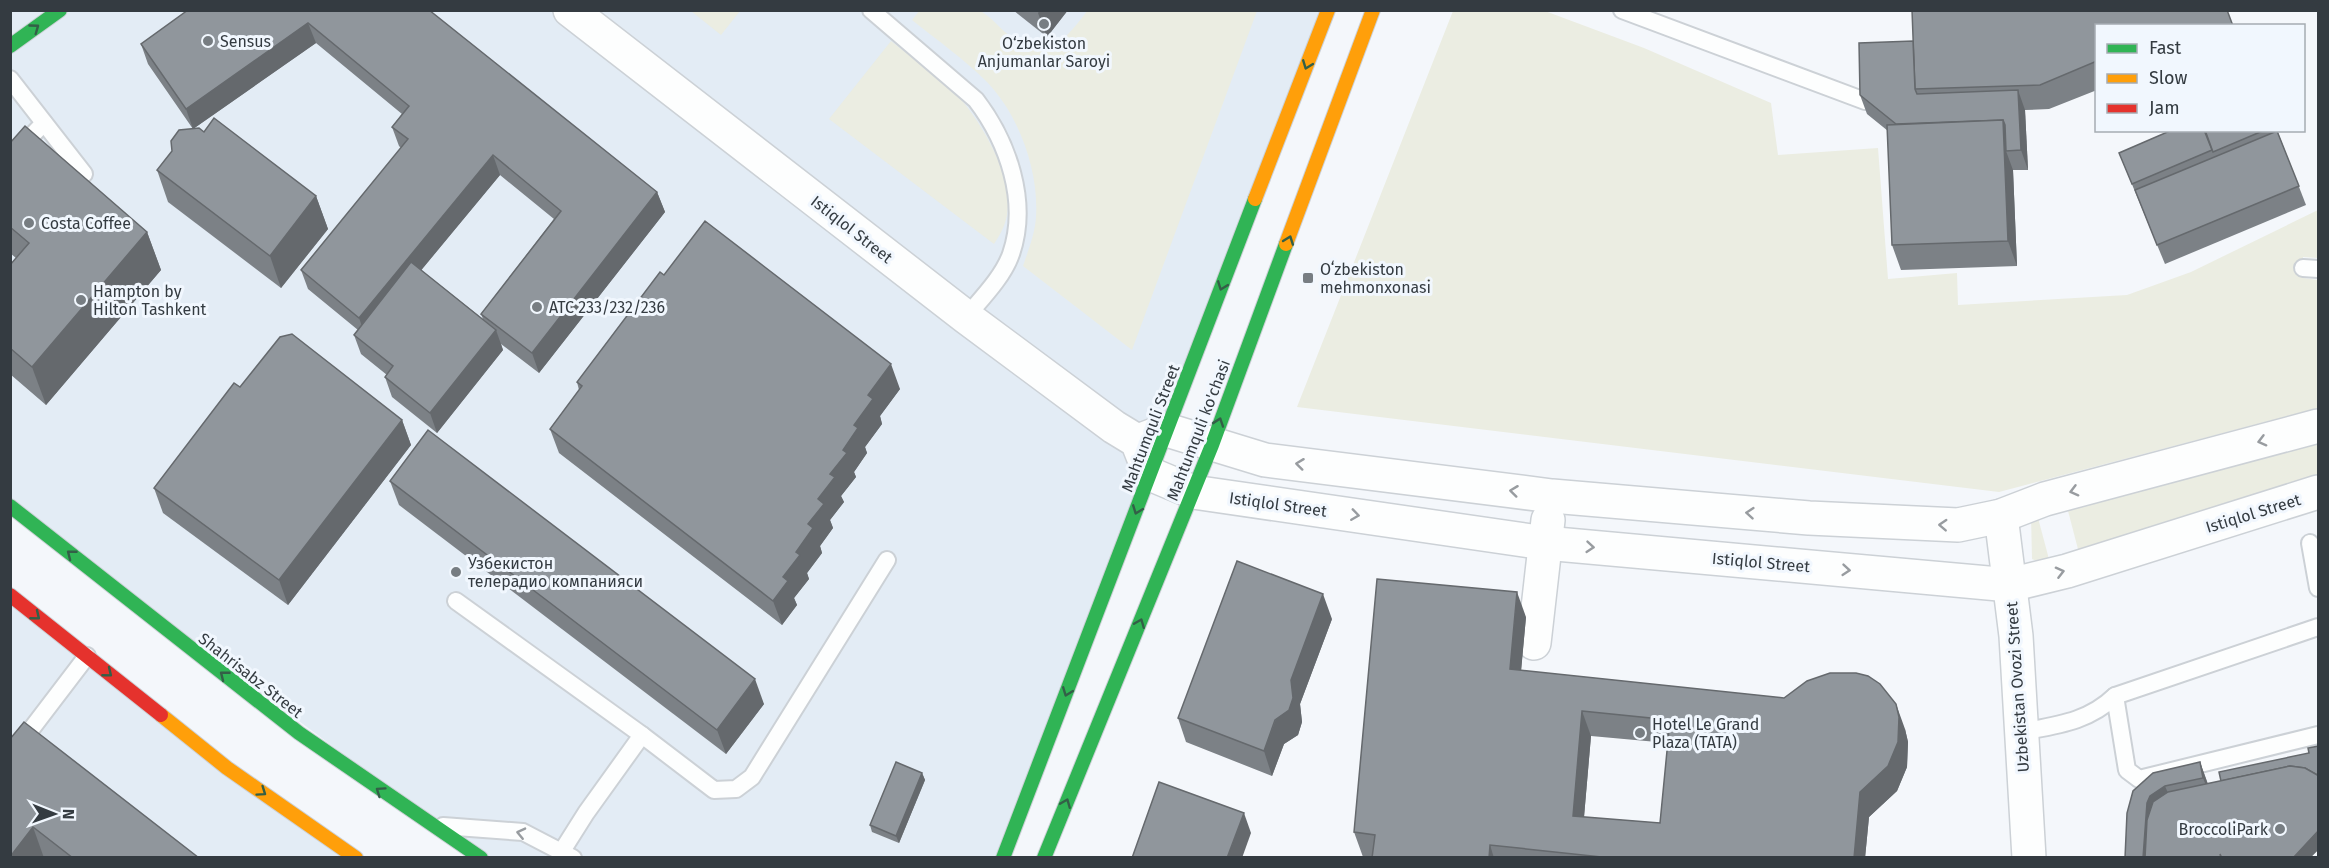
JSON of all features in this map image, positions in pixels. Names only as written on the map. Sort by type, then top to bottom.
[{"type":"main road","points":[[10,46],[60,10]]},
{"type":"main road","name":"Mahtumquli Street","points":[[1152,436],[1328,10]]},
{"type":"main road","name":"Mahtumquli ko'chasi","points":[[1044,858],[1212,445],[1373,10]]},
{"type":"main road","name":"Mahtumquli Street","points":[[1004,858],[1150,474]]},
{"type":"main road","name":"Shahrisabz Street","points":[[10,506],[275,716],[428,825],[481,858]]},
{"type":"main road","points":[[10,595],[227,768],[356,858]]},
{"type":"street","name":"Istiqlol Street","points":[[570,10],[966,317],[1114,427],[1152,436],[1212,445]]},
{"type":"street","points":[[1212,445],[1264,460],[1552,496],[1809,518],[1958,525],[2001,516],[2045,499],[2319,426]]},
{"type":"street","points":[[1150,474],[1152,436]]},
{"type":"street","name":"Istiqlol Street","points":[[1150,474],[1193,492],[1545,543],[2010,585],[2067,571],[2319,492]]},
{"type":"street","points":[[1534,643],[1552,496]]},
{"type":"street","name":"Uzbekistan Ovozi Street","points":[[2001,516],[2016,636],[2029,858]]},
{"type":"lane","points":[[870,10],[976,100],[987,114],[1010,166],[1017,191],[1019,221],[1011,256],[966,317]]},
{"type":"lane","points":[[1622,10],[1865,101]]},
{"type":"lane","points":[[10,79],[84,174]]},
{"type":"lane","points":[[10,158],[44,123]]},
{"type":"lane","points":[[2310,543],[2319,588]]},
{"type":"lane","points":[[456,601],[642,735],[714,790],[736,789],[752,777],[887,560]]},
{"type":"lane","points":[[2021,732],[2080,720],[2094,714],[2115,696],[2319,627]]},
{"type":"lane","points":[[10,757],[87,656]]},
{"type":"lane","points":[[2115,696],[2127,770],[2139,779],[2319,735]]},
{"type":"lane","points":[[428,825],[523,832],[568,854],[586,813],[642,735]]},
{"type":"shaded area","points":[[960,8],[980,11],[1018,42],[1030,47],[1041,48],[1061,41],[1087,11],[1257,11],[1132,350],[1023,266],[1033,236],[1036,217],[1034,181],[1025,145],[1009,111],[987,82],[912,20],[920,10]]},
{"type":"shaded area","points":[[10,11],[1328,11],[1003,858],[481,857],[11,506]]},
{"type":"shaded area","points":[[691,11],[740,11],[721,35]]},
{"type":"shaded area","points":[[1453,11],[1545,11],[1644,48],[1771,103],[1778,155],[1878,148],[1888,279],[1957,273],[1958,305],[2127,295],[2191,272],[2318,210],[2318,258],[2303,257],[2303,278],[2318,280],[2318,408],[1999,492],[1297,407]]},
{"type":"shaded area","points":[[891,41],[952,89],[977,121],[995,152],[1006,185],[1008,201],[1005,223],[994,244],[829,119]]},
{"type":"shaded area","points":[[2318,439],[2318,475],[2079,553],[2067,507]]},
{"type":"shaded area","points":[[2037,514],[2050,563],[2045,565],[2032,559],[2031,516]]},
{"type":"shaded area","points":[[10,595],[355,857],[11,857]]},
{"type":"building","points":[[188,10],[429,10],[657,192],[532,353],[481,314],[561,211],[493,155],[359,318],[301,270],[408,139],[392,127],[409,106],[308,23],[186,109],[141,44]]},
{"type":"building","points":[[1912,10],[2227,10],[2232,24],[2095,24],[2095,62],[2040,85],[1915,89]]},
{"type":"building","points":[[1913,41],[1917,94],[2018,90],[2021,150],[2006,151],[2003,120],[1896,124],[1860,95],[1859,43]]},
{"type":"building","points":[[214,118],[316,196],[270,256],[157,170],[172,151],[171,141],[179,130],[199,128],[204,132]]},
{"type":"building","points":[[2003,120],[2008,241],[1892,245],[1887,125]]},
{"type":"building","name":"Hampton by Hilton Tashkent","points":[[25,126],[147,232],[32,367],[10,348],[10,265],[29,243],[10,227],[10,143]]},
{"type":"building","points":[[2167,132],[2205,132],[2212,150],[2132,184],[2119,153]]},
{"type":"building","points":[[2206,132],[2260,132],[2213,152]]},
{"type":"building","points":[[2275,132],[2277,132],[2299,186],[2157,245],[2135,190]]},
{"type":"building","points":[[705,221],[891,364],[868,395],[873,399],[854,425],[858,428],[843,450],[847,453],[830,474],[835,477],[818,499],[824,504],[808,524],[813,528],[796,552],[800,555],[783,577],[788,581],[773,601],[550,429],[582,386],[577,382],[660,272],[664,275]]},
{"type":"building","points":[[411,262],[496,330],[430,413],[385,377],[393,366],[354,335]]},
{"type":"building","points":[[292,334],[402,420],[279,580],[154,488],[234,383],[240,387],[280,337]]},
{"type":"building","points":[[428,430],[755,679],[717,730],[390,481]]},
{"type":"building","points":[[1237,561],[1323,594],[1291,680],[1293,698],[1289,710],[1275,720],[1264,751],[1178,718]]},
{"type":"building","name":"Hotel Le Grand Plaza (TATA)","points":[[1377,579],[1517,592],[1510,669],[1784,698],[1807,681],[1830,673],[1856,673],[1868,676],[1880,684],[1896,704],[1899,717],[1898,742],[1888,766],[1860,792],[1854,858],[1611,858],[1490,845],[1489,858],[1372,858],[1375,835],[1354,832]],"holes":[[[1582,711],[1670,720],[1660,823],[1573,816]]]},
{"type":"building","points":[[24,722],[199,858],[73,858],[33,827],[10,857],[10,739]]},
{"type":"building","points":[[2319,746],[2319,776],[2305,768],[2290,766],[2221,781],[2219,772],[2309,753],[2308,748]]},
{"type":"building","points":[[896,762],[922,773],[896,836],[870,825]]},
{"type":"building","points":[[2200,762],[2203,778],[2165,786],[2150,796],[2147,803],[2143,858],[2125,858],[2127,813],[2133,791],[2153,773]]},
{"type":"building","points":[[2290,766],[2305,768],[2319,776],[2319,830],[2293,858],[2222,858],[2220,854],[2221,858],[2145,858],[2147,820],[2153,802],[2168,792]]},
{"type":"building","points":[[1159,782],[1244,813],[1227,858],[1132,858]]},
{"type":"traffic: fast","points":[[10,46],[60,10]]},
{"type":"traffic: fast","points":[[1003,858],[1255,199]]},
{"type":"traffic: fast","points":[[1044,858],[1212,445],[1286,244]]},
{"type":"traffic: fast","points":[[10,506],[299,733],[481,858]]},
{"type":"traffic: slow","points":[[1255,199],[1328,10]]},
{"type":"traffic: slow","points":[[1286,244],[1373,10]]},
{"type":"traffic: slow","points":[[161,715],[227,768],[356,858]]},
{"type":"traffic: jam","points":[[10,595],[161,715]]},
{"type":"place","name":"O‘zbekiston Anjumanlar Saroyi","points":[[1044,24]]},
{"type":"place","name":"Sensus","points":[[208,41]]},
{"type":"place","name":"Costa Coffee","points":[[29,223]]},
{"type":"place","name":"Oʻzbekiston mehmonxonasi","points":[[1308,278]]},
{"type":"place","name":"Hampton by Hilton Tashkent","points":[[81,300]]},
{"type":"place","name":"АТС 233/232/236","points":[[537,307]]},
{"type":"place","name":"Узбекистон телерадио компанияси","points":[[456,572]]},
{"type":"place","name":"Hotel Le Grand Plaza (TATA)","points":[[1640,733]]},
{"type":"place","name":"BroccoliPark","points":[[2280,829]]}]
